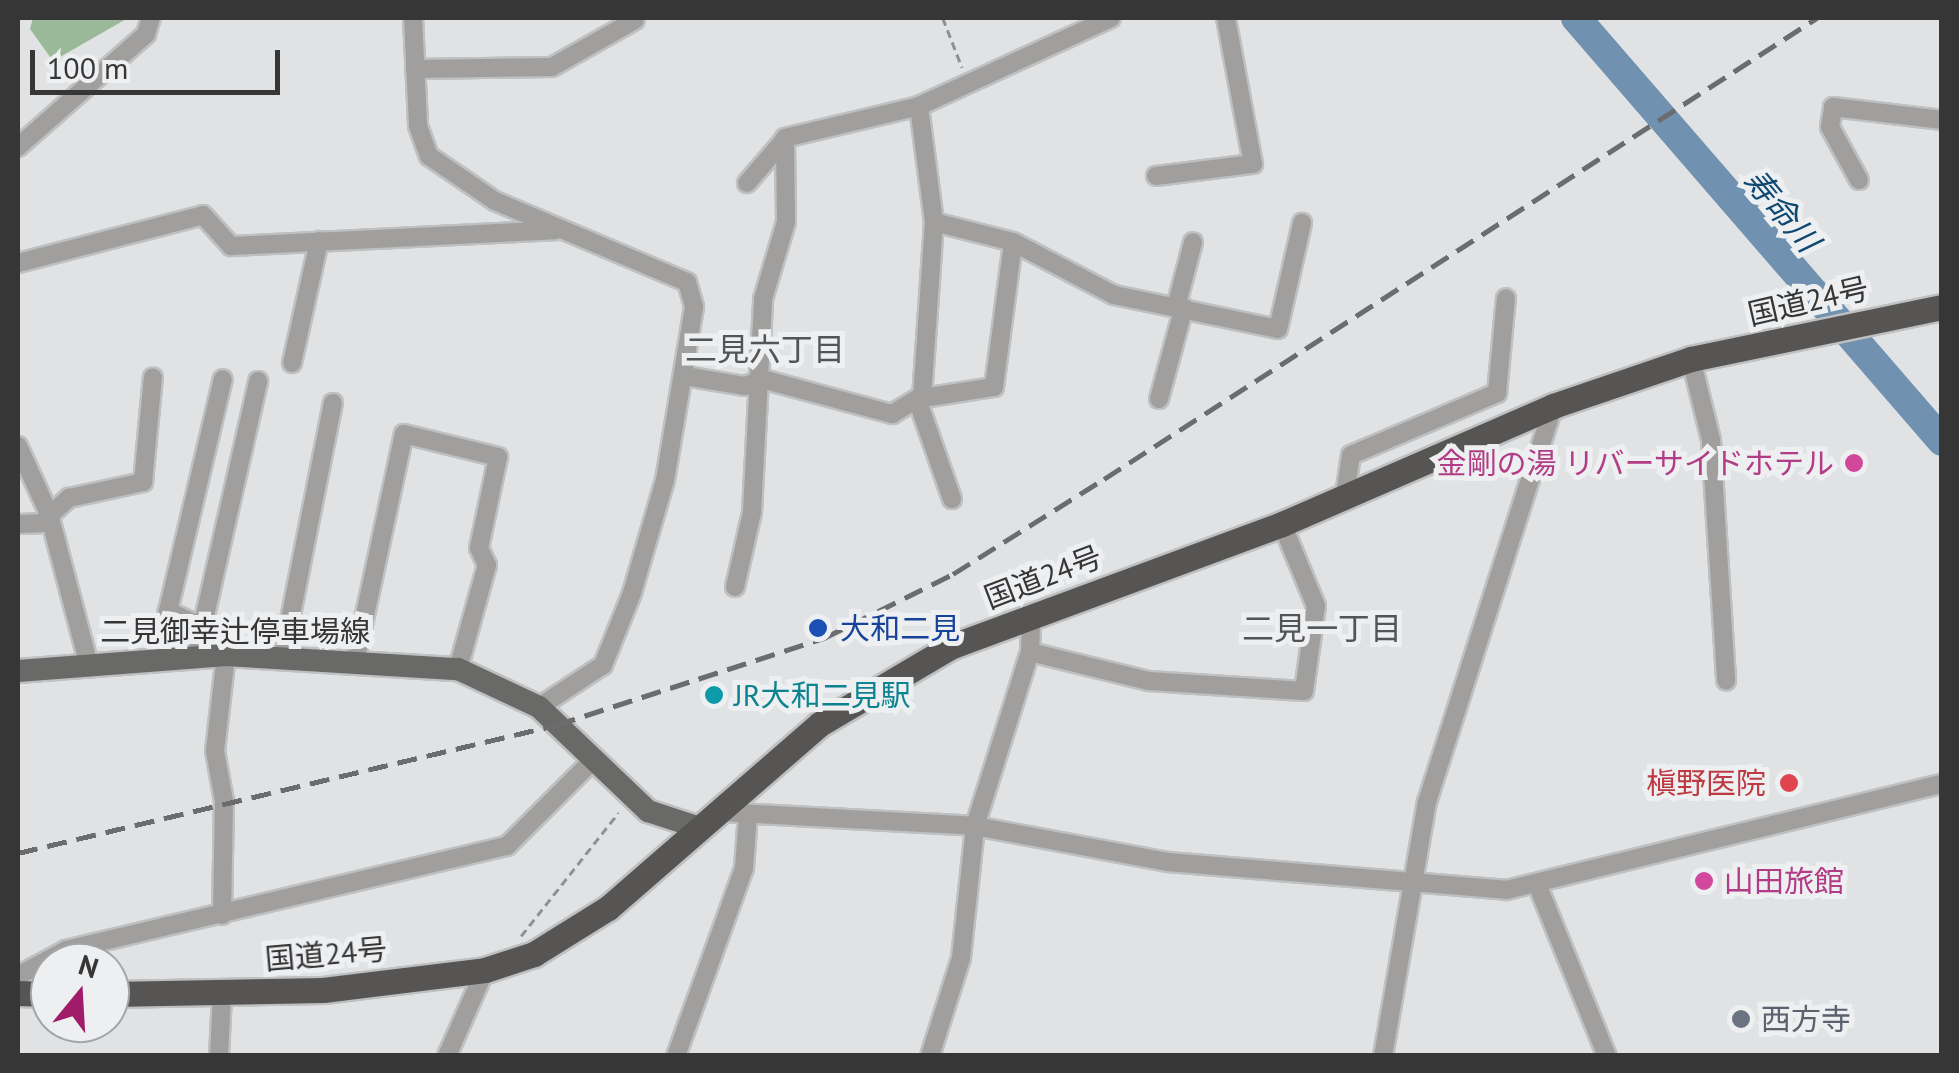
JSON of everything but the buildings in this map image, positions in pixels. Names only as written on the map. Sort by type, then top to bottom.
[{"type":"highway","name":"国道24号","points":[[130,994],[222,994],[496,967],[573,934],[820,724],[950,647],[1282,524],[1553,406],[1691,359],[1942,307]]},
{"type":"main road","name":"二見御幸辻停車場線","points":[[18,671],[196,655],[356,657],[458,669],[539,707],[632,797],[710,820]]},
{"type":"street","points":[[18,147],[27,130],[146,34],[152,18]]},
{"type":"street","points":[[414,18],[415,70],[429,156],[496,201],[686,282],[694,307],[664,480],[603,665],[539,707]]},
{"type":"street","points":[[746,183],[785,138],[919,106],[970,88],[1111,18]]},
{"type":"street","points":[[1156,176],[1253,164],[1226,18]]},
{"type":"street","points":[[415,70],[552,67],[634,20]]},
{"type":"street","points":[[919,106],[934,222],[920,399],[952,500]]},
{"type":"street","points":[[1860,180],[1830,127],[1833,107],[1942,120]]},
{"type":"street","points":[[735,587],[752,512],[762,378],[763,299],[786,222],[785,138]]},
{"type":"street","points":[[18,263],[203,215],[231,246],[562,229]]},
{"type":"street","points":[[934,222],[1013,242],[1114,294],[1278,328],[1302,223]]},
{"type":"street","points":[[292,363],[319,242]]},
{"type":"street","points":[[685,376],[744,386],[762,378],[892,414],[920,399],[994,387],[1013,242]]},
{"type":"street","points":[[1159,399],[1194,242]]},
{"type":"street","points":[[1345,495],[1351,455],[1496,393],[1506,298]]},
{"type":"street","points":[[1691,359],[1711,440],[1726,681]]},
{"type":"street","points":[[18,524],[49,514],[69,498],[143,482],[153,377]]},
{"type":"street","points":[[202,627],[168,610],[223,379]]},
{"type":"street","points":[[196,655],[258,381]]},
{"type":"street","points":[[282,655],[333,403]]},
{"type":"street","points":[[1383,1056],[1434,773],[1548,447],[1553,406]]},
{"type":"street","points":[[356,657],[404,434],[498,457],[479,548],[486,565],[458,669]]},
{"type":"street","points":[[18,446],[49,514],[88,662]]},
{"type":"street","points":[[1030,652],[1149,681],[1304,690],[1316,606],[1282,524]]},
{"type":"street","points":[[930,1056],[969,922],[975,826],[1030,652],[1032,615]]},
{"type":"street","points":[[222,915],[224,800],[215,751],[226,655]]},
{"type":"street","points":[[18,976],[66,950],[507,846],[592,761]]},
{"type":"street","points":[[710,820],[748,814],[975,826],[1168,862],[1413,881],[1476,890],[1537,884],[1942,784]]},
{"type":"street","points":[[676,1056],[744,868],[748,814]]},
{"type":"street","points":[[1537,884],[1607,1056]]},
{"type":"street","points":[[448,1056],[496,967]]},
{"type":"street","points":[[219,1056],[222,994]]},
{"type":"path","points":[[943,18],[970,88]]},
{"type":"path","points":[[496,967],[632,797]]},
{"type":"green space","points":[[33,18],[128,18],[53,61],[30,29]]},
{"type":"waterway","name":"寿命川","points":[[1576,18],[1942,441]]},
{"type":"railway","points":[[18,853],[556,725],[824,638],[953,574],[1817,18]]},
{"type":"place","name":"金剛の湯 リバーサイドホテル","points":[[1854,463]]},
{"type":"place","name":"大和二見","points":[[818,628]]},
{"type":"place","name":"JR大和二見駅","points":[[714,695]]},
{"type":"place","name":"槇野医院","points":[[1789,783]]},
{"type":"place","name":"山田旅館","points":[[1704,881]]},
{"type":"place","name":"西方寺","points":[[1741,1019]]},
{"type":"district","name":"二見六丁目","points":[[765,349]]},
{"type":"district","name":"二見一丁目","points":[[1322,628]]}]
